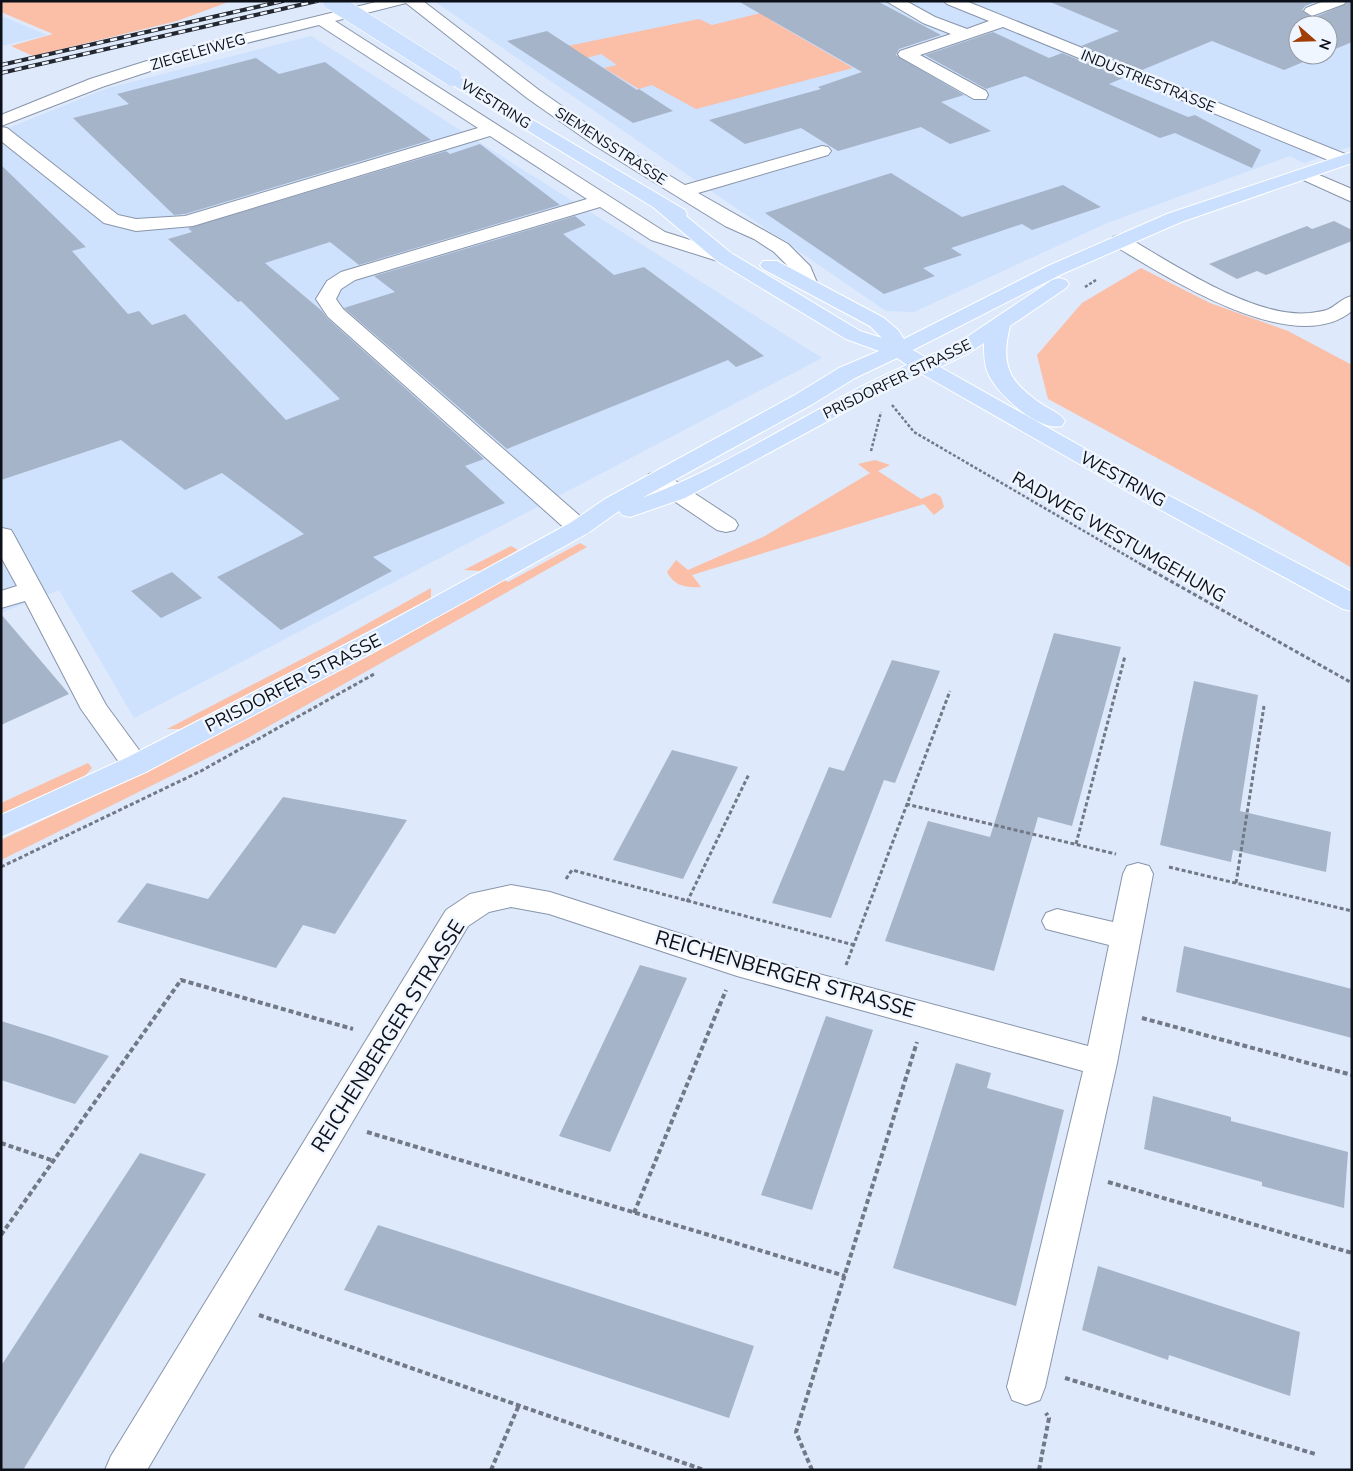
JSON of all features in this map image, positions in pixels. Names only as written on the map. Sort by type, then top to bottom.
[{"type":"main road","name":"WESTRING","points":[[332,1],[661,206],[877,322],[891,334],[898,350]]},
{"type":"main road","name":"PRISDORFER STRASSE","points":[[1,828],[136,765],[385,635],[579,528],[613,504],[803,400],[847,373],[898,350],[1056,270],[1174,218],[1348,158]]},
{"type":"main road","name":"WESTRING","points":[[661,206],[724,257],[853,335],[898,350],[924,367],[1156,498],[1352,603]]},
{"type":"main road","name":"PRISDORFER STRASSE","points":[[579,528],[677,493],[725,469],[870,389],[962,349],[1000,326],[1120,242]]},
{"type":"main road","points":[[1000,326],[993,353],[997,372],[1010,392],[1034,409],[1112,454],[1156,498]]},
{"type":"street","name":"ZIEGELEIWEG","points":[[1,121],[145,66],[197,50],[400,1]]},
{"type":"street","name":"SIEMENSSTRASSE","points":[[413,1],[532,94],[600,141],[732,222],[749,228],[788,254],[802,269],[808,285]]},
{"type":"street","points":[[894,1],[929,20],[968,34]]},
{"type":"street","name":"INDUSTRIESTRASSE","points":[[952,1],[1348,158]]},
{"type":"street","points":[[1312,11],[1339,1]]},
{"type":"street","points":[[320,19],[658,236],[724,257]]},
{"type":"street","points":[[980,95],[906,54],[1003,22]]},
{"type":"street","points":[[1,132],[111,219],[136,225],[186,222],[494,129]]},
{"type":"street","points":[[682,192],[822,151]]},
{"type":"street","points":[[1305,174],[1352,196]]},
{"type":"street","points":[[579,528],[335,313],[326,299],[329,289],[336,282],[348,276],[603,200]]},
{"type":"street","points":[[1120,242],[1220,296],[1254,310],[1293,318],[1316,318],[1335,314],[1350,305]]},
{"type":"street","points":[[658,479],[726,525]]},
{"type":"street","points":[[2,535],[95,709],[136,765]]},
{"type":"street","points":[[1,600],[32,590]]},
{"type":"street","points":[[1029,1377],[1074,1172],[1101,1063],[1138,874]]},
{"type":"street","name":"REICHENBERGER STRASSE","points":[[125,1470],[383,1038],[457,918],[481,902],[511,896],[550,903],[737,964],[1101,1063]]},
{"type":"street","points":[[1057,921],[1125,937]]},
{"type":"path","name":"RADWEG WESTUMGEHUNG","points":[[891,404],[914,432],[1048,512],[1352,683]]},
{"type":"path","points":[[871,451],[883,406]]},
{"type":"path","points":[[1076,844],[1126,656]]},
{"type":"path","points":[[837,991],[950,691]]},
{"type":"path","points":[[1236,883],[1264,706]]},
{"type":"path","points":[[687,902],[749,774]]},
{"type":"path","points":[[550,903],[572,870],[854,945]]},
{"type":"path","points":[[634,1213],[737,964]]},
{"type":"path","points":[[1,1235],[181,980],[383,1038]]},
{"type":"path","points":[[1111,1010],[1352,1075]]},
{"type":"path","points":[[812,1470],[796,1432],[926,1015]]},
{"type":"path","points":[[334,1122],[845,1276]]},
{"type":"path","points":[[1,1142],[54,1161]]},
{"type":"path","points":[[1074,1172],[1352,1253]]},
{"type":"path","points":[[225,1303],[704,1470]]},
{"type":"path","points":[[1029,1377],[1315,1454]]},
{"type":"path","points":[[1029,1377],[1049,1418],[1039,1470]]},
{"type":"path","points":[[491,1470],[519,1405]]},
{"type":"shaded area","points":[[1,1],[231,1],[177,21],[33,56],[11,46],[53,34],[1,12]]},
{"type":"shaded area","points":[[434,1],[1352,1],[1352,146],[1304,163],[1290,156],[1107,223],[914,312],[886,311]]},
{"type":"shaded area","points":[[809,1],[818,7],[772,21],[853,68],[696,109],[652,85],[639,89],[604,68],[617,65],[601,54],[572,62],[558,48],[699,19],[712,25]]},
{"type":"shaded area","points":[[1,16],[47,35],[1,46]]},
{"type":"shaded area","points":[[311,36],[822,358],[134,718],[59,590],[1,613],[1,131],[108,88]]},
{"type":"shaded area","points":[[1141,268],[1210,303],[1288,331],[1352,365],[1352,568],[1255,511],[1048,399],[1037,355],[1082,303]]},
{"type":"shaded area","points":[[875,460],[890,465],[878,471],[921,499],[935,493],[941,497],[944,507],[934,515],[924,504],[692,575],[701,587],[681,585],[673,580],[667,572],[676,560],[688,570],[765,536],[870,473],[858,464]]},
{"type":"shaded area","points":[[580,543],[587,547],[248,738],[1,860],[1,840],[144,773],[369,656],[504,580],[508,582]]},
{"type":"shaded area","points":[[511,546],[518,550],[480,571],[464,570]]},
{"type":"shaded area","points":[[431,588],[431,598],[183,729],[167,729],[331,644]]},
{"type":"shaded area","points":[[88,763],[92,768],[83,778],[1,816],[1,803]]},
{"type":"building","points":[[738,1],[877,1],[941,35],[899,49],[896,55],[964,95],[941,102],[991,131],[950,144],[921,127],[838,151],[801,128],[745,144],[709,120],[821,89],[818,87],[862,72]]},
{"type":"building","points":[[1048,1],[1318,1],[1305,6],[1302,10],[1309,15],[1288,15],[1288,65],[1296,65],[1284,70],[1212,41],[1142,70],[1081,46],[1119,31]]},
{"type":"building","points":[[1352,1],[1352,42],[1338,48],[1338,15],[1320,15]]},
{"type":"building","points":[[547,31],[637,90],[639,89],[673,111],[633,123],[507,41]]},
{"type":"building","points":[[993,32],[1049,58],[1062,53],[1123,78],[1109,84],[1188,117],[1195,115],[1261,150],[1252,168],[1175,133],[1160,138],[1025,76],[986,89],[925,55]]},
{"type":"building","points":[[256,58],[279,74],[325,62],[431,140],[185,214],[174,215],[73,118],[129,104],[117,94]]},
{"type":"building","points":[[480,144],[560,205],[359,265],[330,242],[265,263],[322,311],[327,318],[484,459],[465,466],[505,503],[373,557],[392,571],[281,630],[217,577],[304,534],[222,473],[185,490],[121,440],[1,480],[1,165],[86,247],[72,251],[128,314],[139,311],[152,325],[185,314],[286,420],[340,399],[241,301],[238,302],[168,239],[192,232],[188,228],[446,151],[450,154]]},
{"type":"building","points":[[891,173],[962,217],[1063,185],[1101,207],[1032,230],[1022,224],[951,248],[962,255],[923,268],[935,276],[884,294],[765,213]]},
{"type":"building","points":[[575,216],[586,225],[563,234],[614,275],[644,267],[764,356],[736,367],[728,360],[507,449],[344,308],[395,292],[374,276]]},
{"type":"building","points":[[1334,221],[1352,230],[1352,241],[1266,275],[1257,271],[1237,279],[1209,264],[1307,226],[1312,229]]},
{"type":"building","points":[[172,572],[202,598],[161,618],[131,591]]},
{"type":"building","points":[[1,614],[69,694],[1,725]]},
{"type":"building","points":[[1054,633],[1121,647],[1072,826],[1038,817],[994,971],[885,941],[928,821],[990,837]]},
{"type":"building","points":[[892,660],[940,671],[895,783],[884,780],[831,918],[772,903],[829,767],[844,771]]},
{"type":"building","points":[[1194,681],[1258,695],[1240,811],[1331,832],[1326,872],[1233,850],[1231,862],[1160,845]]},
{"type":"building","points":[[672,750],[738,767],[683,879],[613,860]]},
{"type":"building","points":[[283,797],[407,820],[335,934],[303,925],[276,968],[117,922],[147,883],[208,899]]},
{"type":"building","points":[[1184,946],[1352,989],[1352,1038],[1176,992]]},
{"type":"building","points":[[640,965],[687,978],[610,1152],[559,1136]]},
{"type":"building","points":[[826,1016],[873,1030],[812,1210],[761,1195]]},
{"type":"building","points":[[1,1021],[109,1056],[75,1104],[1,1080]]},
{"type":"building","points":[[956,1063],[991,1073],[987,1088],[1064,1110],[1016,1306],[893,1268]]},
{"type":"building","points":[[1153,1096],[1231,1117],[1231,1121],[1348,1152],[1344,1208],[1262,1186],[1262,1182],[1144,1149]]},
{"type":"building","points":[[140,1153],[206,1174],[23,1470],[1,1470],[1,1366]]},
{"type":"building","points":[[378,1225],[754,1346],[729,1418],[344,1290]]},
{"type":"building","points":[[1098,1266],[1300,1332],[1290,1396],[1169,1355],[1168,1360],[1082,1330]]},
{"type":"railway","points":[[1,65],[283,1]]},
{"type":"railway","points":[[1,73],[317,1]]}]
